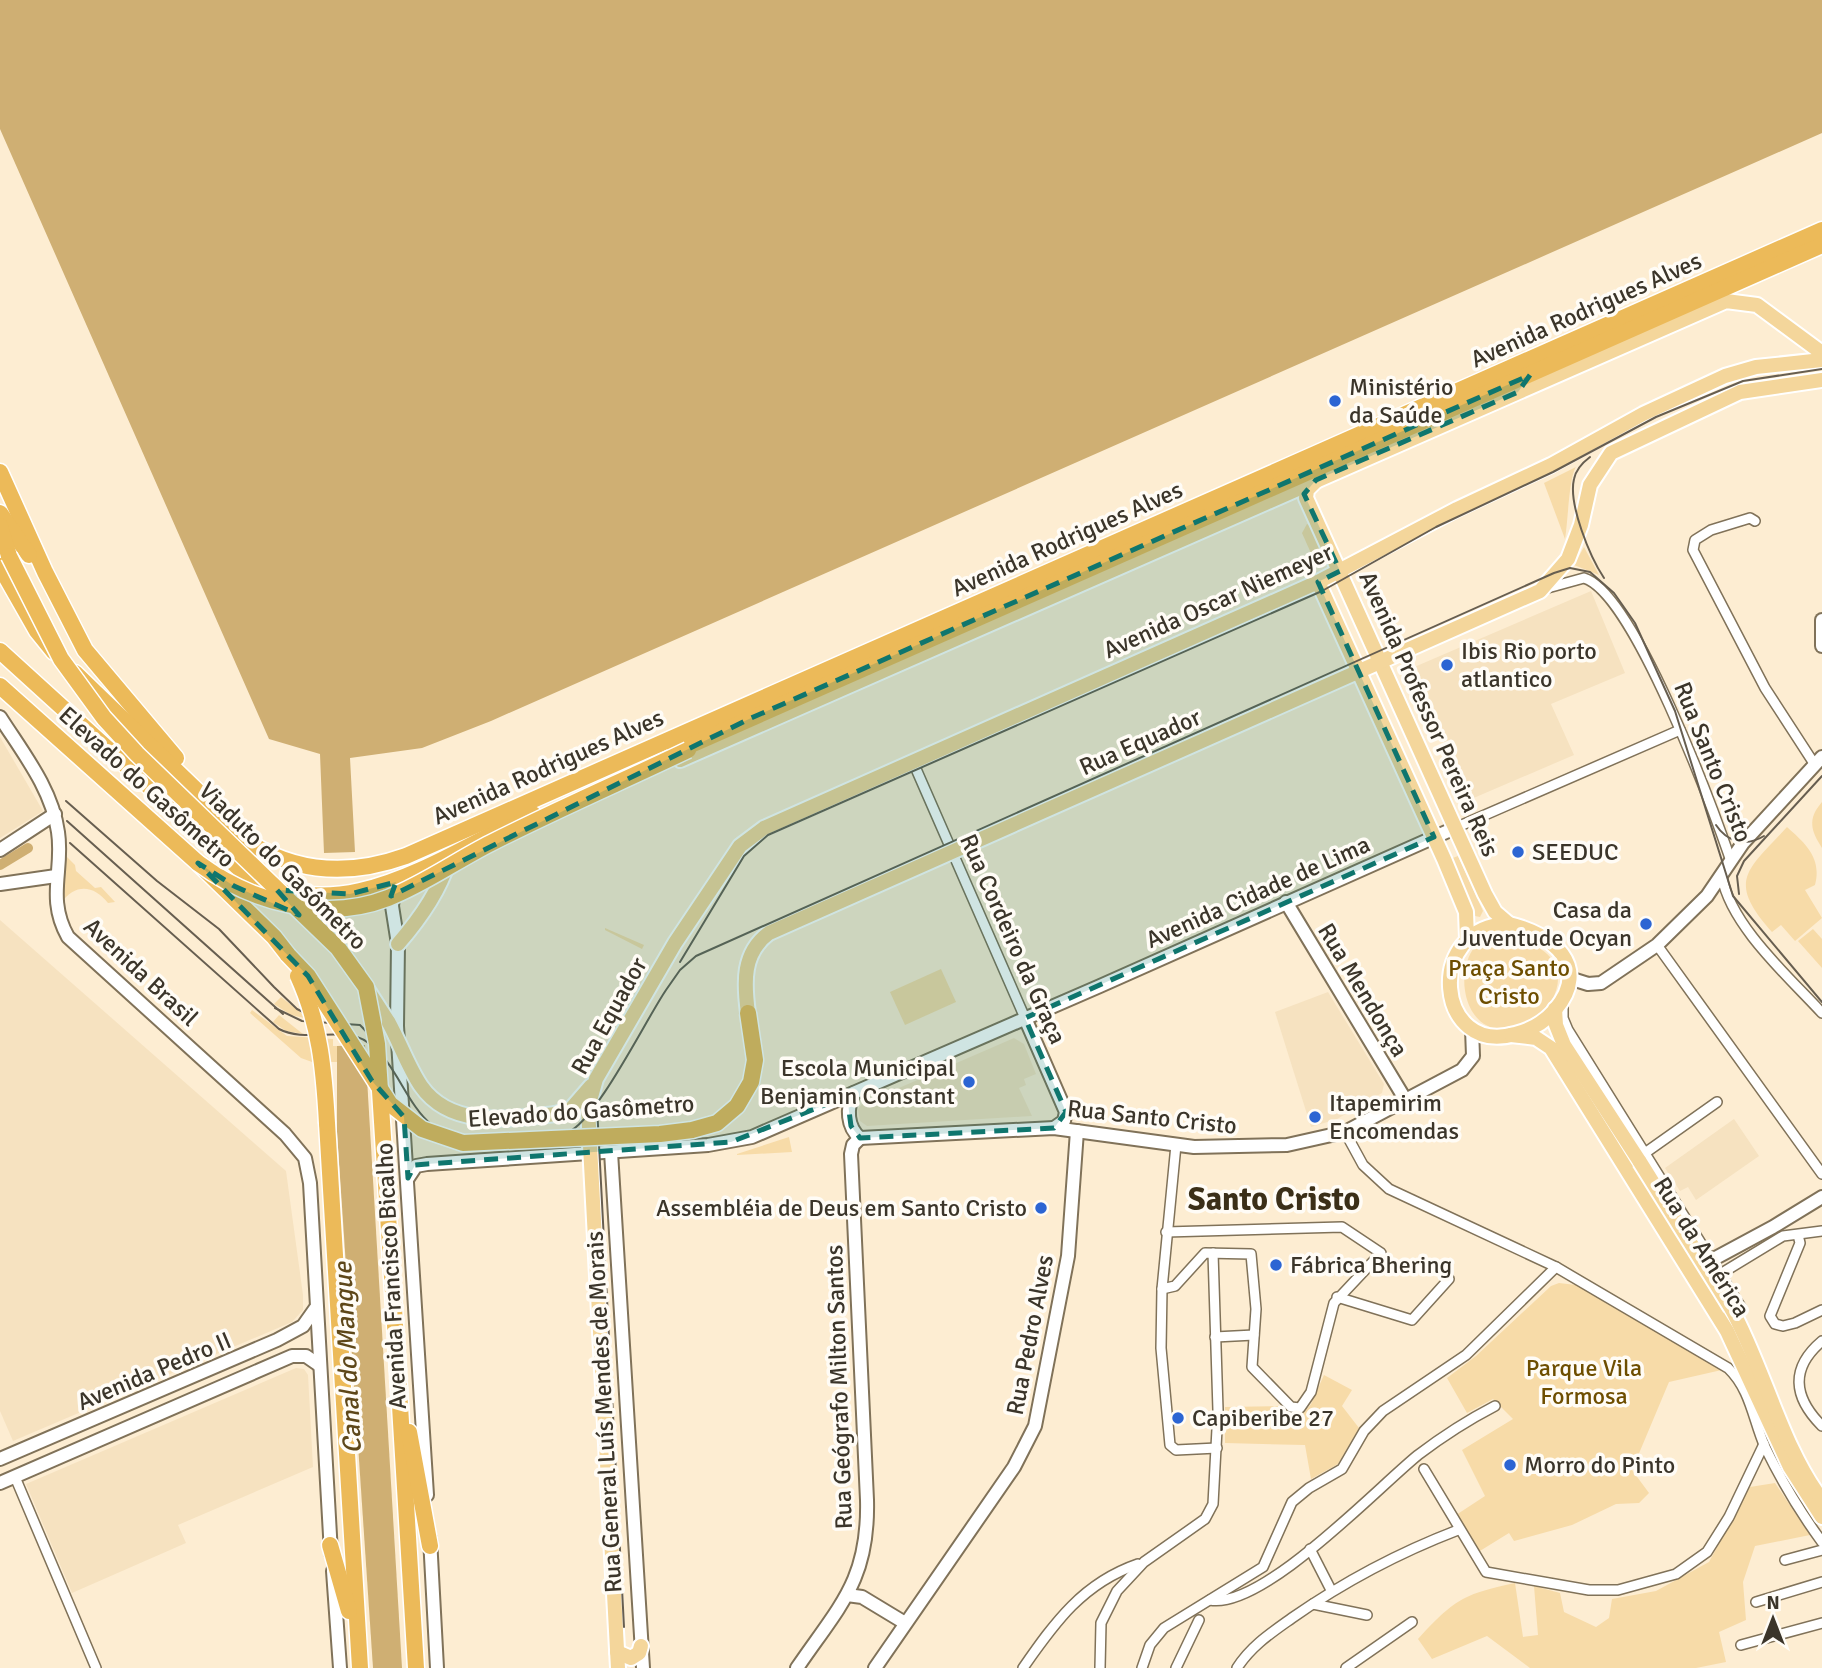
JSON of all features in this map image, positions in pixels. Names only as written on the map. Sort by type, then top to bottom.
[{"type":"highway","name":"Avenida Rodrigues Alves","points":[[227,823],[253,845],[276,859],[325,869],[357,868],[405,856],[1822,230]]},
{"type":"highway","name":"Avenida Rodrigues Alves","points":[[0,651],[240,869],[283,892],[326,895],[359,892],[396,882],[507,826],[1822,246]]},
{"type":"highway","points":[[0,472],[45,572],[85,650],[196,781],[227,823]]},
{"type":"highway","points":[[0,513],[35,564],[45,572]]},
{"type":"highway","points":[[0,526],[5,561],[37,631],[58,657],[100,695],[227,823]]},
{"type":"highway","name":"Viaduto do Gasômetro","points":[[0,535],[5,561],[61,659],[104,718],[137,754],[338,948],[366,987],[377,1044],[395,1324]]},
{"type":"highway","name":"Elevado do Gasômetro","points":[[0,686],[198,863],[274,937],[308,976],[390,1104],[422,1129],[463,1143],[660,1134],[692,1130],[716,1123],[740,1102],[753,1075],[754,1051],[748,1013]]},
{"type":"highway","points":[[198,863],[234,887],[275,902],[329,908],[364,905],[402,892],[492,843],[749,719]]},
{"type":"highway","name":"Elevado do Gasômetro","points":[[288,955],[314,1016],[321,1046],[359,1661]]},
{"type":"highway","name":"Avenida Francisco Bicalho","points":[[395,1324],[416,1668]]},
{"type":"highway","points":[[399,1395],[420,1480],[430,1546]]},
{"type":"highway","points":[[330,1545],[359,1661]]},
{"type":"main road","name":"Avenida Rodrigues Alves","points":[[421,870],[449,857],[461,856],[1726,300],[1757,305],[1822,354]]},
{"type":"main road","name":"Avenida Oscar Niemeyer","points":[[675,943],[738,848],[748,838],[1318,582],[1457,509],[1551,465],[1643,414],[1725,376],[1756,367],[1822,360]]},
{"type":"main road","points":[[1518,392],[1530,375]]},
{"type":"main road","name":"Rua Equador","points":[[748,1013],[745,972],[753,950],[764,936],[1540,591],[1568,559],[1581,525],[1590,485],[1596,472],[1611,453],[1740,392],[1822,380]]},
{"type":"main road","name":"Avenida Professor Pereira Reis","points":[[1316,480],[1307,490],[1306,498],[1454,828],[1491,905],[1509,924]]},
{"type":"main road","name":"Avenida Professor Pereira Reis","points":[[1318,582],[1466,912],[1466,939]]},
{"type":"main road","points":[[1822,620],[1822,646]]},
{"type":"main road","name":"Avenida Brasil","points":[[0,717],[45,789],[55,814],[59,841],[57,909],[68,937],[297,1145],[305,1158],[310,1183],[316,1308]]},
{"type":"main road","points":[[1731,861],[1743,843],[1819,761]]},
{"type":"main road","points":[[0,850],[55,814]]},
{"type":"main road","name":"Avenida Cidade de Lima","points":[[408,1178],[416,1166],[426,1164],[738,1141],[854,1093],[1454,828]]},
{"type":"main road","points":[[398,944],[412,928],[443,877],[449,857]]},
{"type":"main road","name":"Rua Santo Cristo","points":[[1569,978],[1584,983],[1601,983],[1657,946],[1722,877],[1731,861]]},
{"type":"main road","points":[[0,884],[56,876]]},
{"type":"main road","name":"Avenida Francisco Bicalho","points":[[396,882],[392,906],[398,944],[397,1026],[438,1668]]},
{"type":"main road","name":"Rua Mendonça","points":[[1286,902],[1405,1099]]},
{"type":"main road","points":[[1509,924],[1534,932],[1553,943],[1563,955],[1569,978],[1564,996],[1538,1025],[1511,1035],[1492,1036],[1472,1029],[1457,1014],[1450,992],[1453,964],[1466,939],[1482,929],[1509,924]]},
{"type":"main road","name":"Rua Equador","points":[[589,1154],[588,1108],[596,1079],[675,943]]},
{"type":"main road","points":[[366,987],[389,1023],[419,1083],[435,1101],[457,1113],[479,1118],[555,1114],[577,1103],[596,1079]]},
{"type":"main road","points":[[1555,1009],[1556,1025],[1564,1045],[1643,1157],[1737,1308],[1804,1473],[1822,1500]]},
{"type":"main road","name":"Rua Cordeiro da Graça","points":[[1025,1018],[1066,1112],[1064,1121],[1054,1128]]},
{"type":"main road","name":"Rua Santo Cristo","points":[[860,1138],[1054,1128],[1176,1145],[1267,1147],[1345,1132],[1469,1065],[1474,1047],[1472,1029]]},
{"type":"main road","name":"Rua da América","points":[[1511,1035],[1536,1038],[1549,1046],[1701,1286],[1734,1344],[1800,1487],[1822,1516]]},
{"type":"main road","points":[[854,1093],[849,1112],[852,1128],[860,1138]]},
{"type":"main road","name":"Rua Pedro Alves","points":[[875,1668],[1014,1467],[1035,1426],[1068,1256],[1077,1131]]},
{"type":"main road","name":"Rua Geógrafo Milton Santos","points":[[797,1668],[847,1595],[862,1563],[867,1521],[851,1154],[853,1145],[860,1138]]},
{"type":"main road","name":"Rua General Luís Mendes de Morais","points":[[611,1152],[643,1668]]},
{"type":"main road","name":"Rua General Luís Mendes de Morais","points":[[589,1154],[618,1668]]},
{"type":"main road","points":[[1691,1271],[1822,1197]]},
{"type":"main road","points":[[316,1308],[340,1668]]},
{"type":"main road","name":"Avenida Pedro II","points":[[3,1458],[286,1336],[306,1324],[316,1308]]},
{"type":"main road","points":[[286,1336],[295,1337],[299,1343],[298,1352],[292,1356]]},
{"type":"main road","points":[[292,1356],[304,1356],[319,1365]]},
{"type":"main road","name":"Avenida Pedro II","points":[[0,1483],[292,1356]]},
{"type":"main road","points":[[3,1458],[15,1477]]},
{"type":"main road","points":[[847,1595],[862,1597],[905,1623]]},
{"type":"main road","points":[[617,1652],[631,1658],[639,1653],[641,1646]]},
{"type":"street","points":[[1755,521],[1750,519],[1711,530],[1695,540],[1693,550],[1765,688],[1819,761]]},
{"type":"street","name":"Rua Santo Cristo","points":[[1540,591],[1580,578],[1589,579],[1599,587],[1629,627],[1680,730],[1731,861]]},
{"type":"street","name":"Avenida Cidade de Lima","points":[[1454,828],[1680,730]]},
{"type":"street","name":"Rua Cordeiro da Graça","points":[[913,762],[1025,1018]]},
{"type":"street","points":[[1722,877],[1726,893],[1742,921],[1822,1013]]},
{"type":"street","points":[[1657,946],[1822,1174]]},
{"type":"street","points":[[1564,996],[1565,1024],[1643,1157],[1712,1258],[1737,1308]]},
{"type":"street","points":[[1643,1157],[1717,1102]]},
{"type":"street","points":[[1345,1132],[1363,1165],[1381,1184],[1479,1234],[1556,1267],[1728,1368],[1743,1384],[1764,1444],[1790,1494],[1822,1542]]},
{"type":"street","points":[[1176,1145],[1166,1231],[1161,1348],[1171,1447],[1176,1450],[1217,1448]]},
{"type":"street","points":[[1162,1289],[1174,1287],[1201,1255],[1247,1252],[1252,1255],[1254,1335],[1251,1364],[1254,1371],[1291,1407],[1300,1408],[1311,1392],[1337,1297],[1366,1272],[1381,1253],[1342,1227],[1166,1231]]},
{"type":"street","points":[[1701,1286],[1777,1238],[1822,1231]]},
{"type":"street","points":[[1798,1235],[1800,1243],[1770,1316],[1775,1324],[1783,1326],[1822,1310]]},
{"type":"street","points":[[1100,1668],[1101,1623],[1127,1578],[1144,1562],[1209,1515],[1213,1504],[1217,1448],[1213,1253]]},
{"type":"street","points":[[1142,1668],[1150,1645],[1158,1634],[1182,1615],[1264,1567],[1292,1502],[1309,1488],[1342,1469],[1364,1431],[1383,1410],[1466,1355],[1556,1267]]},
{"type":"street","points":[[1337,1297],[1412,1320],[1449,1279]]},
{"type":"street","points":[[1215,1337],[1254,1335]]},
{"type":"street","points":[[1822,1341],[1805,1356],[1800,1377],[1803,1403],[1822,1426]]},
{"type":"street","points":[[1210,1600],[1227,1601],[1282,1573],[1439,1439],[1495,1406]]},
{"type":"street","points":[[1424,1469],[1458,1530],[1486,1572],[1589,1590],[1634,1588],[1676,1574],[1707,1552],[1729,1517],[1764,1444]]},
{"type":"street","points":[[15,1477],[96,1668]]},
{"type":"street","points":[[1237,1668],[1252,1648],[1331,1590],[1384,1560],[1458,1530]]},
{"type":"street","points":[[1310,1549],[1331,1590]]},
{"type":"street","points":[[1785,1560],[1822,1550]]},
{"type":"street","points":[[1023,1668],[1057,1620],[1076,1600],[1108,1576],[1144,1562]]},
{"type":"street","points":[[1756,1602],[1822,1582]]},
{"type":"street","points":[[1313,1604],[1367,1615]]},
{"type":"street","points":[[1176,1668],[1199,1620]]},
{"type":"street","points":[[1346,1668],[1412,1622]]},
{"type":"street","points":[[1741,1645],[1822,1623]]},
{"type":"street","points":[[1100,1656],[1106,1668]]},
{"type":"highlighted area","points":[[1530,375],[1518,392],[1316,480],[1304,494],[1340,571],[1318,582],[1434,837],[1025,1018],[1066,1112],[1054,1128],[860,1138],[851,1126],[847,1096],[731,1142],[415,1165],[408,1178],[404,1117],[372,1081],[308,976],[198,863],[234,886],[299,915],[277,890],[350,894],[396,882],[391,896],[749,719]]},
{"type":"shaded area","points":[[0,0],[1822,0],[1822,133],[491,721],[422,748],[350,758],[355,852],[324,853],[320,754],[269,739],[0,129]]},
{"type":"shaded area","points":[[1591,591],[1625,673],[1551,704],[1574,755],[1469,800],[1412,668]]},
{"type":"shaded area","points":[[0,737],[43,811],[0,838]]},
{"type":"shaded area","points":[[0,920],[286,1171],[303,1295],[303,1310],[292,1322],[13,1441],[0,1411]]},
{"type":"shaded area","points":[[1328,992],[1384,1084],[1382,1093],[1337,1119],[1311,1127],[1275,1012]]},
{"type":"shaded area","name":"Escola Municipal Benjamin Constant","points":[[1014,1038],[1024,1044],[1036,1074],[1024,1079],[1026,1085],[1019,1088],[1032,1116],[867,1126],[860,1121],[858,1109],[862,1104]]},
{"type":"shaded area","points":[[365,1045],[402,1668],[373,1668],[337,1132],[337,1046]]},
{"type":"shaded area","points":[[1734,1119],[1759,1156],[1696,1200],[1688,1187],[1680,1191],[1665,1168]]},
{"type":"shaded area","points":[[296,1368],[304,1369],[308,1375],[313,1467],[178,1525],[186,1543],[72,1593],[26,1484]]},
{"type":"green space","points":[[1576,467],[1570,490],[1565,539],[1544,483]]},
{"type":"green space","points":[[1307,524],[1313,527],[1326,554],[1314,560],[1302,533]]},
{"type":"green space","points":[[1584,547],[1599,575],[1574,565]]},
{"type":"green space","points":[[1822,802],[1822,848],[1812,825],[1814,814]]},
{"type":"green space","points":[[1787,827],[1806,846],[1814,859],[1817,875],[1815,885],[1805,890],[1822,918],[1795,941],[1781,925],[1772,932],[1749,900],[1746,888],[1747,876],[1753,866]]},
{"type":"green space","points":[[65,855],[75,865],[76,871],[95,888],[101,887],[115,902],[108,903],[91,890],[78,889],[61,903]]},
{"type":"green space","points":[[1458,856],[1483,911],[1480,917],[1475,916],[1450,859]]},
{"type":"green space","points":[[1813,929],[1822,939],[1822,968],[1798,941]]},
{"type":"green space","points":[[605,930],[644,945],[642,949]]},
{"type":"green space","name":"Praça Santo Cristo","points":[[1496,934],[1539,948],[1550,957],[1558,974],[1556,992],[1546,1009],[1531,1021],[1506,1029],[1487,1025],[1473,1013],[1466,996],[1464,976],[1469,957],[1479,942]]},
{"type":"green space","points":[[941,969],[956,1002],[905,1025],[890,992]]},
{"type":"green space","points":[[281,997],[309,1019],[291,1015],[274,1004]]},
{"type":"green space","points":[[252,1010],[287,1036],[333,1039],[333,1046],[337,1046],[337,1062],[312,1062],[301,1058],[250,1013]]},
{"type":"green space","points":[[279,1015],[303,1034],[286,1031],[273,1022]]},
{"type":"green space","points":[[789,1137],[792,1152],[737,1155],[737,1154]]},
{"type":"green space","name":"Parque Vila Formosa","points":[[1559,1283],[1576,1285],[1726,1369],[1669,1382],[1632,1470],[1649,1493],[1639,1503],[1616,1504],[1572,1525],[1514,1541],[1509,1533],[1475,1554],[1453,1517],[1485,1496],[1462,1450],[1513,1419],[1493,1399],[1467,1413],[1447,1378],[1476,1356],[1551,1286]]},
{"type":"green space","points":[[1324,1375],[1352,1390],[1342,1406],[1359,1428],[1338,1464],[1311,1479],[1305,1445],[1225,1443],[1225,1407],[1279,1406],[1301,1416],[1311,1404]]},
{"type":"green space","points":[[1775,1483],[1810,1535],[1755,1546],[1743,1582],[1746,1620],[1719,1632],[1726,1662],[1696,1668],[1530,1668],[1487,1636],[1432,1659],[1418,1639],[1460,1600],[1515,1583],[1523,1637],[1538,1635],[1534,1586],[1560,1593],[1564,1612],[1596,1627],[1609,1618],[1612,1599],[1656,1591],[1709,1562],[1750,1487]]},
{"type":"waterway","points":[[0,865],[28,848]]},
{"type":"tram line","points":[[680,962],[744,856],[768,835],[1322,591],[1436,527],[1553,472],[1656,417],[1743,381],[1822,369]]},
{"type":"tram line","points":[[1590,457],[1575,475],[1574,502],[1587,544],[1604,578]]},
{"type":"tram line","points":[[70,843],[279,1029],[301,1035],[348,1035],[367,1042],[386,1060],[423,1116],[440,1130],[457,1137],[476,1139],[552,1137],[567,1133],[592,1110],[666,990],[680,970],[696,956],[1570,568],[1590,572],[1614,593],[1635,623],[1675,711],[1733,896],[1822,1002]]},
{"type":"tram line","points":[[1739,894],[1737,876],[1744,861],[1822,776]]},
{"type":"tram line","points":[[66,801],[157,881],[219,929],[297,1009],[313,1017]]},
{"type":"tram line","points":[[67,821],[283,1014]]},
{"type":"tram line","points":[[1716,825],[1720,831],[1737,841],[1750,841],[1764,836]]},
{"type":"tram line","points":[[275,1008],[302,1021],[360,1025],[380,1046]]},
{"type":"tram line","points":[[597,1106],[624,1627]]},
{"type":"place","name":"Ministério da Saúde","points":[[1335,401]]},
{"type":"place","name":"Ibis Rio porto atlantico","points":[[1447,665]]},
{"type":"place","name":"SEEDUC","points":[[1518,852]]},
{"type":"place","name":"Casa da Juventude Ocyan","points":[[1646,924]]},
{"type":"place","name":"Escola Municipal Benjamin Constant","points":[[969,1082]]},
{"type":"place","name":"Itapemirim Encomendas","points":[[1315,1117]]},
{"type":"place","name":"Assembléia de Deus em Santo Cristo","points":[[1041,1208]]},
{"type":"place","name":"Fábrica Bhering","points":[[1276,1265]]},
{"type":"place","name":"Capiberibe 27","points":[[1178,1418]]},
{"type":"place","name":"Morro do Pinto","points":[[1510,1465]]},
{"type":"district","name":"Santo Cristo","points":[[1274,1199]]},
{"type":"water label","name":"Canal do Mangue","points":[[347,1358]]}]
